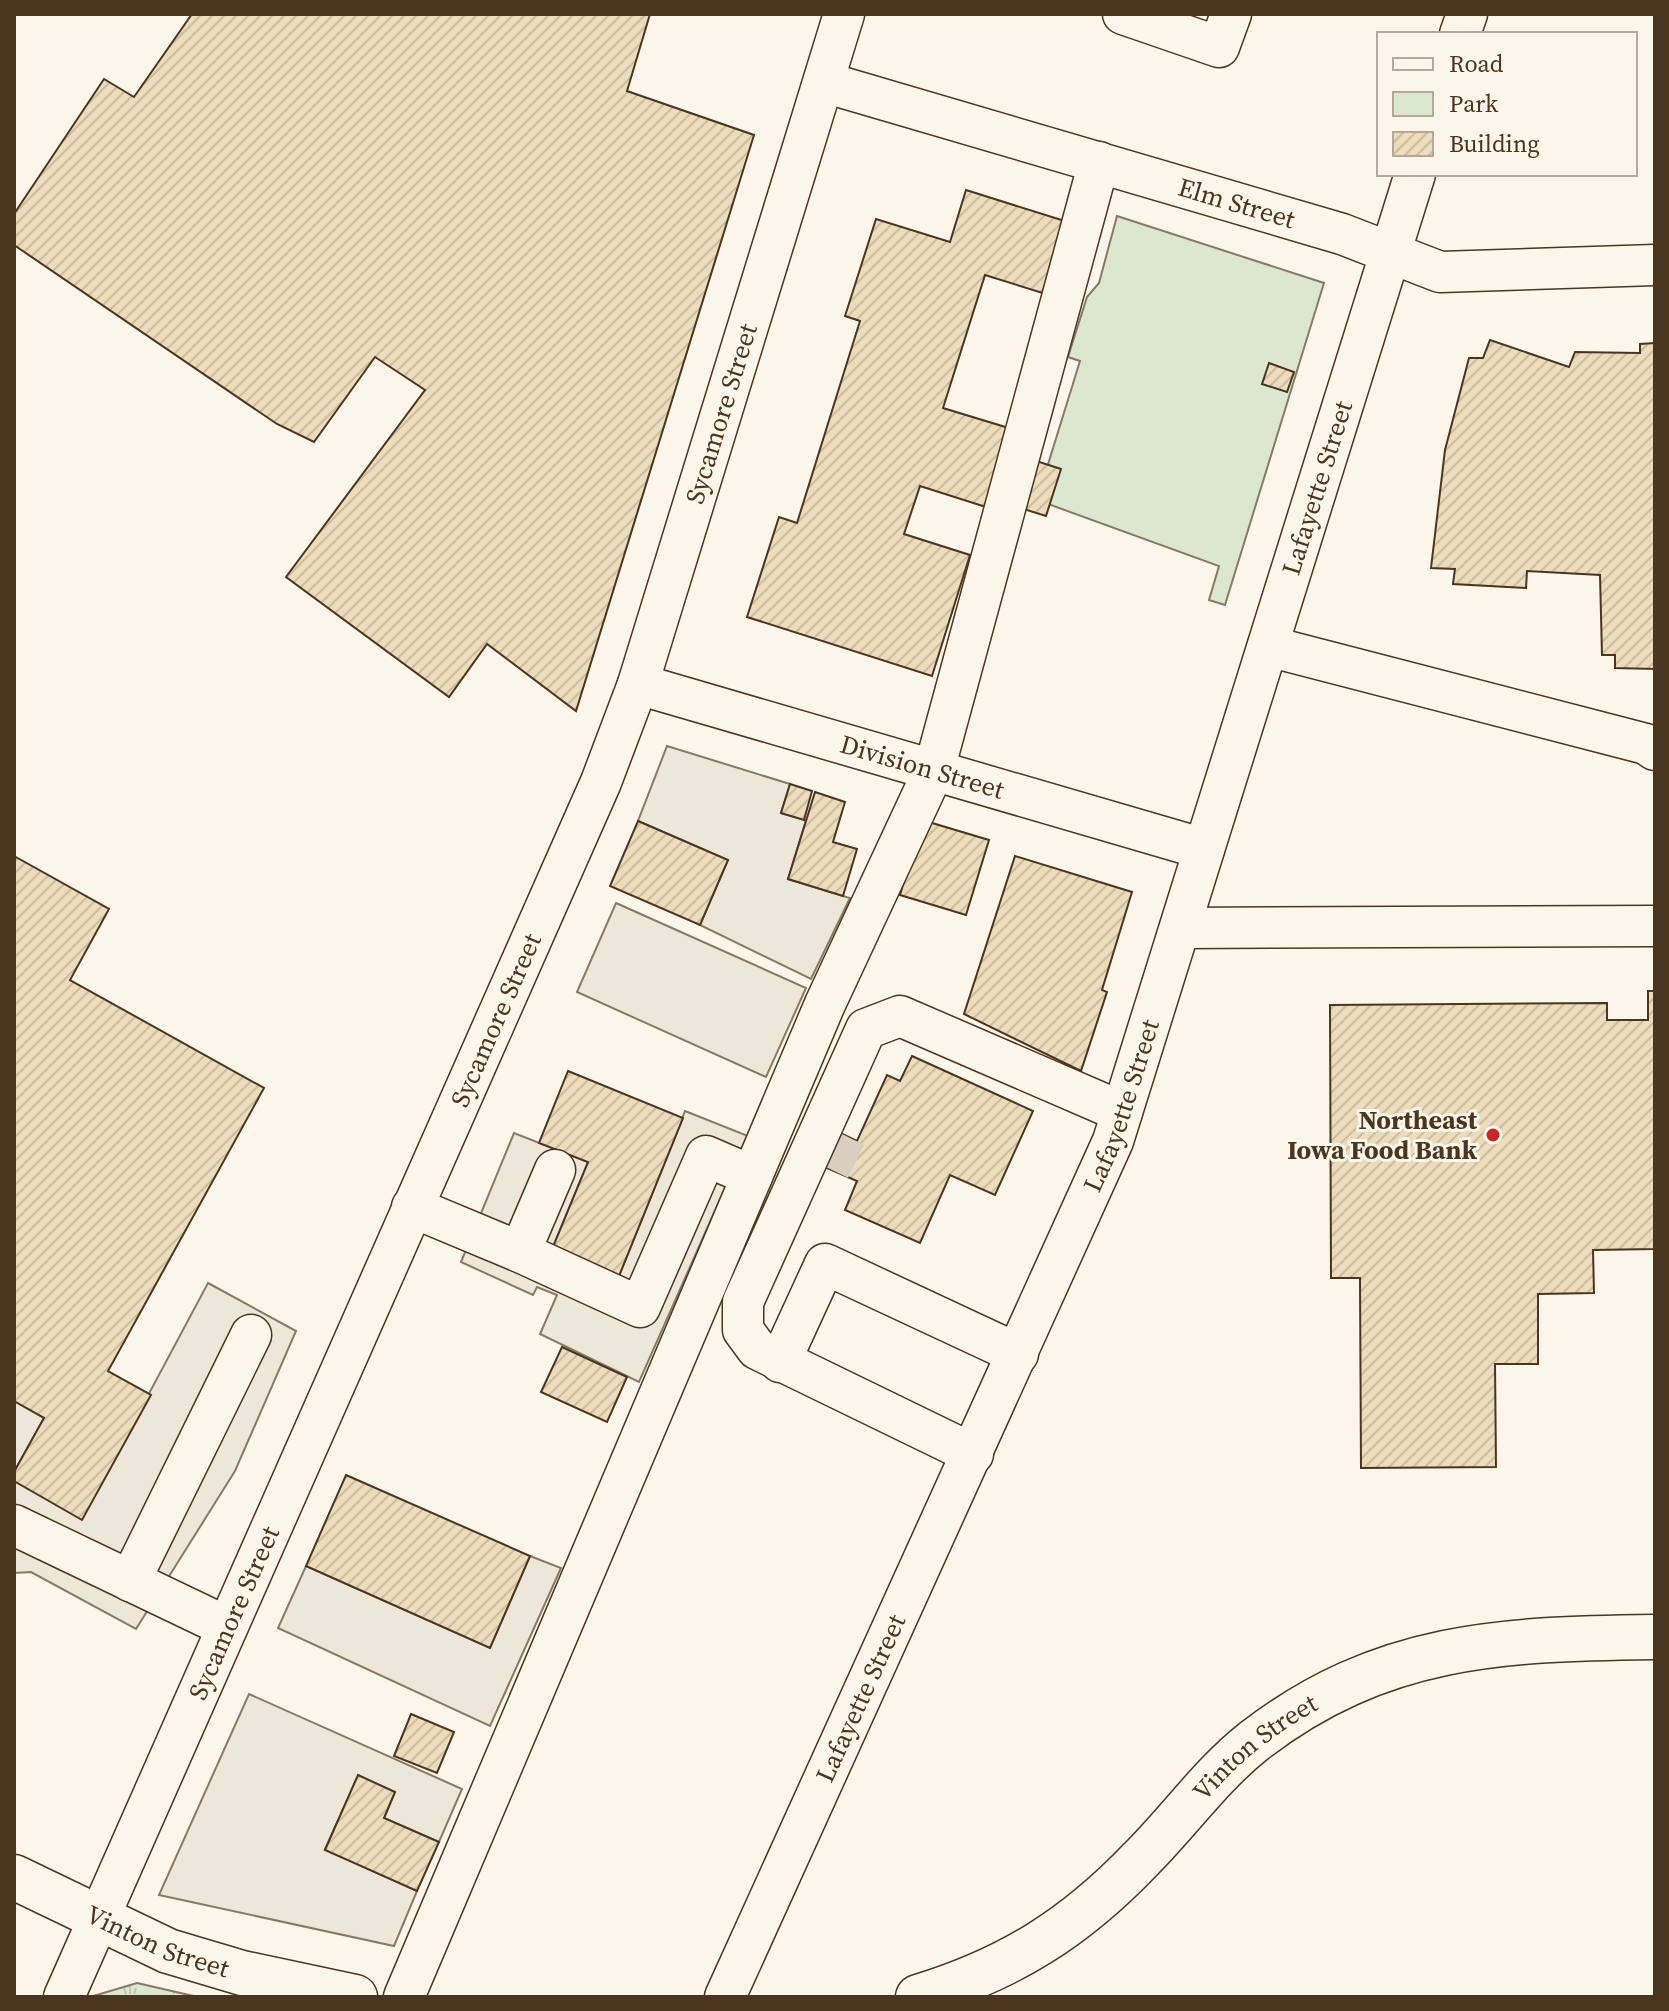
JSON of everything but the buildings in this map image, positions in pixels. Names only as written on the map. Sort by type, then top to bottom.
[{"type":"main road","name":"Vinton Street","points":[[918,1997],[1009,1963],[1060,1932],[1133,1867],[1234,1759],[1295,1712],[1346,1683],[1400,1663],[1457,1648],[1537,1638],[1655,1637]]},
{"type":"main road","name":"Vinton Street","points":[[14,1877],[168,1951],[242,1973],[355,1997]]},
{"type":"street","name":"Sycamore Street","points":[[64,1997],[601,782],[638,684],[844,14]]},
{"type":"street","points":[[1123,14],[1219,47],[1231,14]]},
{"type":"street","name":"Elm Street","points":[[824,82],[1342,234],[1440,272],[1655,265]]},
{"type":"street","points":[[404,1997],[825,1004],[934,770],[1099,162]]},
{"type":"street","name":"Lafayette Street","points":[[725,1997],[1113,1141],[1388,251],[1414,176]]},
{"type":"street","points":[[1268,646],[1646,744],[1655,750]]},
{"type":"street","name":"Division Street","points":[[638,684],[1204,849]]},
{"type":"street","points":[[1180,928],[1655,926]]},
{"type":"street","points":[[773,1233],[810,1212],[852,1121],[858,1044],[825,1004]]},
{"type":"street","points":[[973,1454],[757,1349],[743,1330],[743,1302],[773,1233],[858,1044],[900,1016],[1122,1112]]},
{"type":"street","points":[[412,1207],[640,1307],[706,1156],[752,1176]]},
{"type":"street","points":[[520,1252],[555,1170]]},
{"type":"street","points":[[780,1362],[825,1264],[1018,1354]]},
{"type":"street","points":[[130,1581],[251,1335]]},
{"type":"street","points":[[14,1525],[227,1627]]},
{"type":"green space","points":[[1117,216],[1324,283],[1225,605],[1209,600],[1219,566],[1037,500],[1080,361],[1068,357],[1087,297],[1099,283]]},
{"type":"green space","points":[[137,1983],[198,1997],[90,1997]]},
{"type":"shaded area","points":[[667,746],[790,784],[781,813],[806,820],[788,879],[850,898],[811,979],[700,925],[728,860],[638,821]]},
{"type":"shaded area","points":[[616,903],[806,988],[766,1077],[577,992]]},
{"type":"shaded area","points":[[685,1111],[748,1136],[639,1382],[540,1334],[557,1295],[537,1287],[533,1295],[461,1262],[514,1133],[588,1162],[617,1281]]},
{"type":"shaded area","points":[[208,1283],[296,1331],[235,1471],[136,1629],[31,1572],[14,1573],[14,1481],[82,1519]]},
{"type":"shaded area","points":[[14,1401],[44,1418],[14,1472]]},
{"type":"shaded area","points":[[530,1556],[561,1568],[490,1726],[278,1628],[306,1566],[490,1648]]},
{"type":"shaded area","points":[[249,1694],[462,1789],[439,1842],[384,1818],[395,1792],[358,1776],[325,1849],[417,1891],[394,1946],[159,1895]]},
{"type":"tunnel","points":[[830,1169],[846,1136]]},
{"type":"place","name":"Northeast Iowa Food Bank","points":[[1493,1135]]}]
